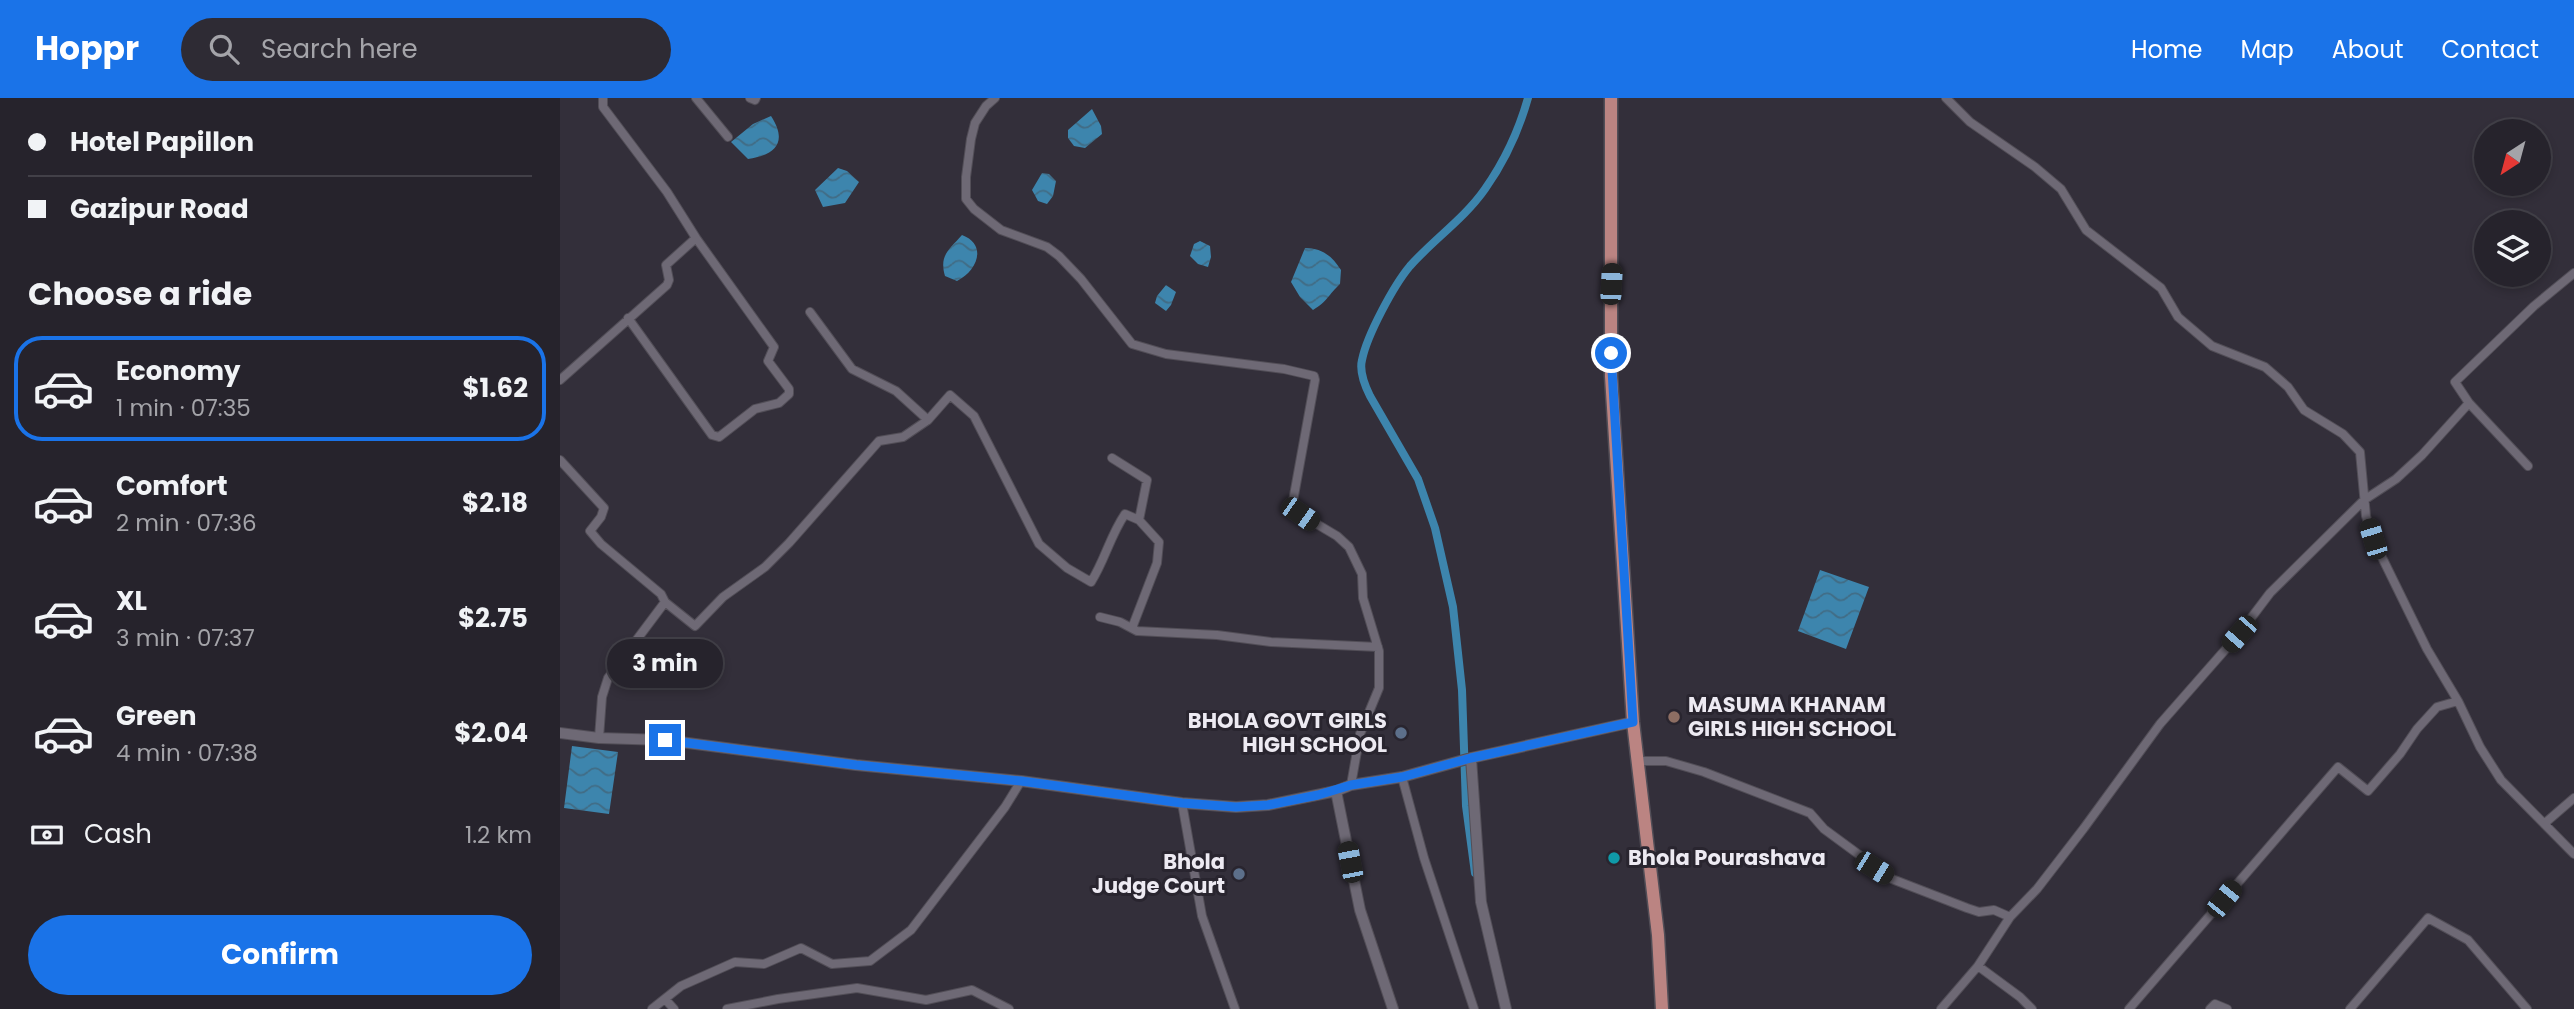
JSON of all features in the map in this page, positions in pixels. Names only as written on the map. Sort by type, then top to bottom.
[{"type":"main road","points":[[1611,98],[1611,376],[1633,722],[1658,935],[1662,1009]]},
{"type":"street","points":[[603,98],[603,107],[667,192],[696,238],[774,346],[768,361],[789,389],[789,394],[779,403],[755,409],[719,437],[712,435],[628,318]]},
{"type":"street","points":[[696,98],[727,137]]},
{"type":"street","points":[[750,98],[757,98]]},
{"type":"street","points":[[995,98],[975,123],[965,177],[966,199],[980,215],[1001,230],[1046,247],[1059,256],[1081,279],[1132,344],[1166,354],[1284,369],[1314,376],[1293,500],[1300,514],[1337,536],[1349,547],[1362,574],[1363,598],[1378,647],[1379,688],[1360,734],[1351,785]]},
{"type":"street","points":[[1946,98],[1970,122],[2035,167],[2061,189],[2086,230],[2161,288],[2178,317],[2212,346],[2265,367],[2288,387],[2304,410],[2343,434],[2360,452],[2365,516],[2388,573],[2427,649],[2501,780],[2574,854]]},
{"type":"street","points":[[560,380],[667,285],[669,280],[666,265],[696,238]]},
{"type":"street","points":[[2528,466],[2469,403],[2455,382],[2534,306],[2574,273]]},
{"type":"street","points":[[810,312],[852,369],[896,391],[928,420]]},
{"type":"street","points":[[560,460],[604,508],[601,517],[590,531],[601,544],[661,594],[665,602],[695,626],[723,597],[765,567],[789,543],[879,441],[903,438],[928,420],[950,395],[974,416],[1039,544],[1067,569],[1091,582],[1100,568],[1108,543],[1125,514],[1139,520],[1159,542],[1157,563],[1132,628]]},
{"type":"street","points":[[1941,1009],[1978,966],[2010,917],[2053,869],[2161,724],[2239,634],[2263,601],[2364,500],[2404,471],[2460,416],[2469,403]]},
{"type":"street","points":[[1112,458],[1147,480],[1139,520]]},
{"type":"street","points":[[599,738],[602,697],[608,678],[665,602]]},
{"type":"street","points":[[1100,617],[1132,628],[1271,642],[1378,647]]},
{"type":"street","points":[[2129,1009],[2338,767],[2368,791],[2437,708],[2458,701]]},
{"type":"street","points":[[560,733],[599,738],[665,740],[856,765],[1021,781],[1182,803],[1236,807],[1268,805],[1336,791],[1351,785],[1402,777],[1471,758],[1633,722]]},
{"type":"street","points":[[1471,758],[1481,902],[1506,1009]]},
{"type":"street","points":[[1639,761],[1666,761],[1704,772],[1810,813],[1824,829],[1892,879],[1979,912],[1994,910],[2010,917]]},
{"type":"street","points":[[1402,777],[1424,858],[1474,1009]]},
{"type":"street","points":[[652,1009],[681,986],[735,962],[764,964],[801,948],[832,964],[870,961],[911,930],[1006,807],[1021,781]]},
{"type":"street","points":[[1336,791],[1360,910],[1393,1009]]},
{"type":"street","points":[[2545,823],[2574,798]]},
{"type":"street","points":[[1182,803],[1202,916],[1235,1009]]},
{"type":"street","points":[[2350,1009],[2428,918],[2468,940],[2527,1009]]},
{"type":"street","points":[[1978,966],[2032,1009]]},
{"type":"street","points":[[727,1009],[857,988],[926,1000],[972,990],[1009,1009]]},
{"type":"street","points":[[665,999],[674,1009]]},
{"type":"street","points":[[2210,1009],[2215,1004],[2227,1009]]},
{"type":"water","points":[[1092,109],[1102,134],[1085,148],[1074,146],[1068,138],[1068,130]]},
{"type":"water","points":[[771,116],[779,133],[776,146],[766,154],[748,159],[731,142],[753,124]]},
{"type":"water","points":[[838,168],[847,171],[859,182],[845,203],[823,207],[815,190]]},
{"type":"water","points":[[1042,173],[1049,174],[1056,181],[1053,196],[1047,204],[1038,201],[1032,190]]},
{"type":"water","points":[[962,235],[975,245],[977,258],[970,271],[957,281],[945,276],[943,263],[946,253]]},
{"type":"water","points":[[1200,241],[1210,246],[1208,267],[1198,264],[1190,256],[1194,244]]},
{"type":"water","points":[[1305,248],[1317,249],[1326,254],[1341,270],[1340,284],[1313,310],[1300,297],[1291,282]]},
{"type":"water","points":[[1166,285],[1176,292],[1166,311],[1155,303]]},
{"type":"water","points":[[1820,570],[1869,587],[1846,649],[1798,631]]},
{"type":"water","points":[[572,746],[618,752],[609,814],[564,808]]},
{"type":"waterway","points":[[1475,873],[1466,806],[1462,690],[1453,607],[1435,528],[1418,479],[1370,396],[1361,365],[1375,324],[1396,285],[1410,266],[1468,210],[1485,189],[1510,145],[1528,98]]},
{"type":"place","name":"MASUMA KHANAM GIRLS HIGH SCHOOL","points":[[1674,717]]},
{"type":"place","name":"BHOLA GOVT GIRLS HIGH SCHOOL","points":[[1401,733]]},
{"type":"place","name":"Bhola Pourashava","points":[[1614,858]]},
{"type":"place","name":"Bhola Judge Court","points":[[1239,874]]},
{"type":"route","points":[[665,740],[856,765],[1021,781],[1182,803],[1236,807],[1268,805],[1318,795],[1351,785],[1402,777],[1471,758],[1633,722],[1611,353]]}]
